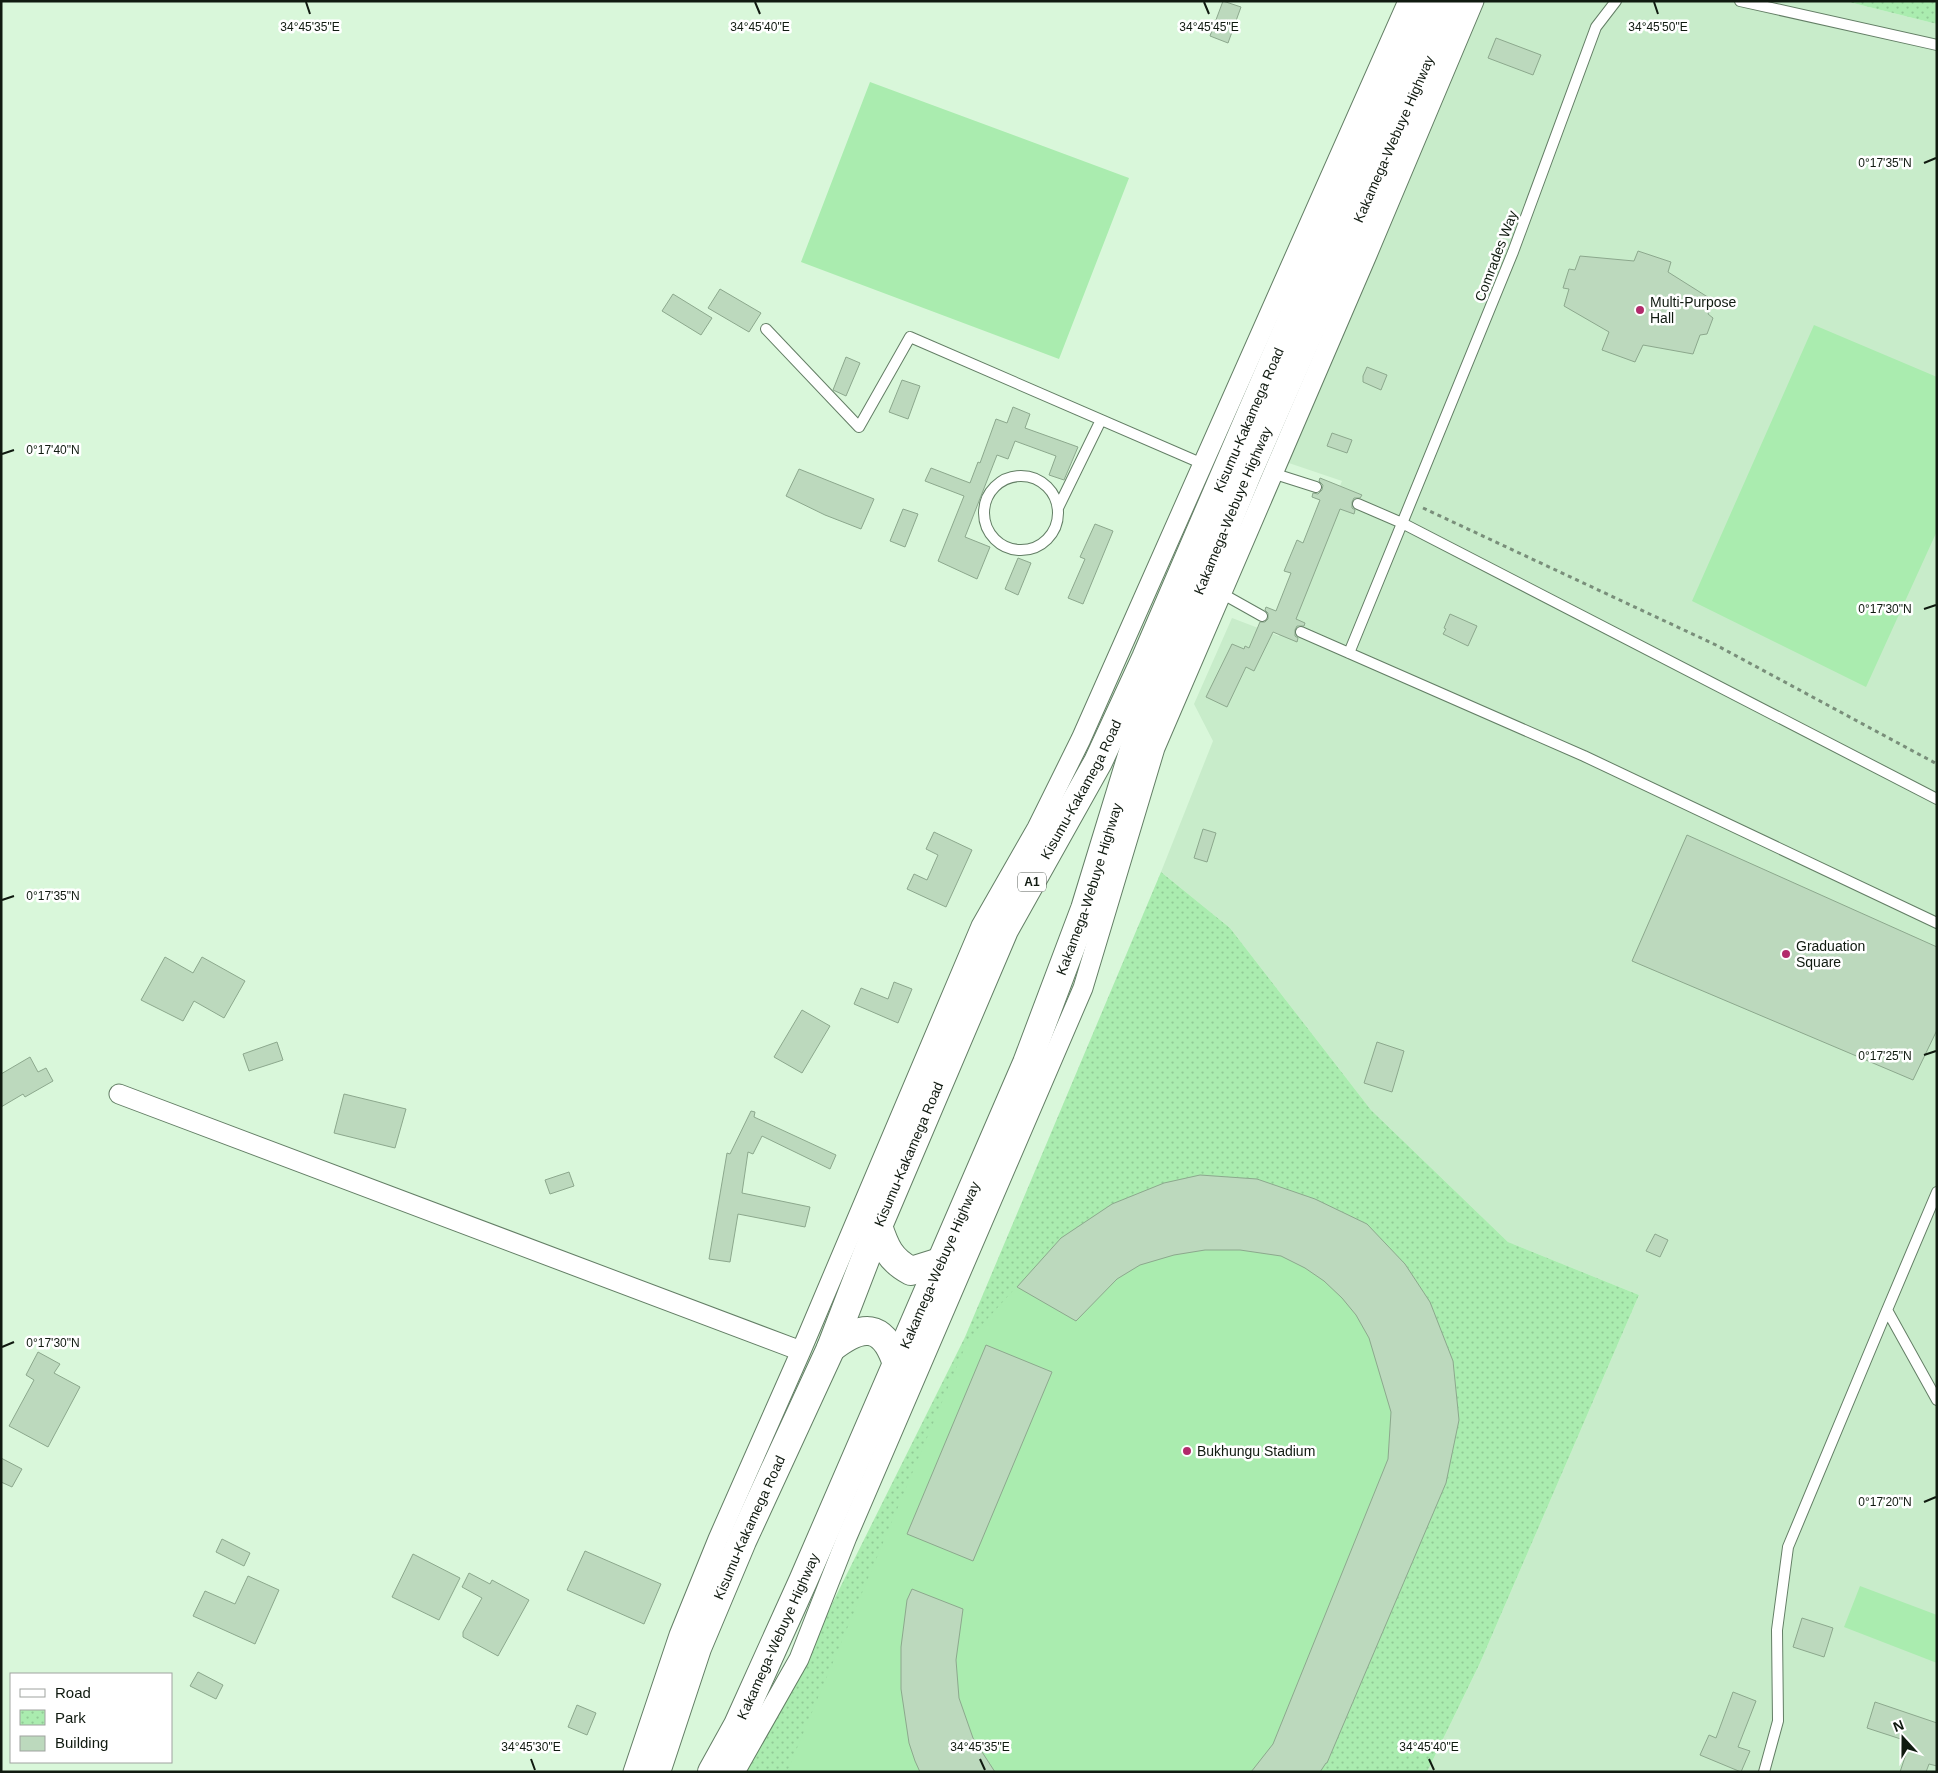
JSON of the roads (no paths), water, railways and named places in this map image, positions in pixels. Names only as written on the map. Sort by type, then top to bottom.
[{"type":"highway","name":"Kisumu-Kakamega Road","points":[[656,1772],[697,1648],[742,1541],[831,1348],[878,1226],[1004,930],[1098,762],[1146,658],[1429,1]]},
{"type":"highway","name":"Kakamega-Webuye Highway","points":[[712,1772],[738,1725],[783,1626],[943,1261],[1027,1063],[1085,909],[1134,750],[1251,465],[1454,1]]},
{"type":"highway","points":[[878,1226],[886,1248],[900,1265],[911,1271],[943,1261]]},
{"type":"highway","points":[[831,1348],[852,1334],[860,1331],[870,1331],[883,1337],[892,1348],[897,1364]]},
{"type":"street","points":[[633,1772],[679,1635],[718,1539],[801,1351],[977,935],[1037,828],[1081,739],[1408,1]]},
{"type":"street","points":[[736,1772],[799,1659],[847,1537],[1084,988],[1155,748],[1474,1]]},
{"type":"street","points":[[989,912],[1026,893]]},
{"type":"street","points":[[1070,951],[1102,926]]},
{"type":"street","points":[[119,1094],[801,1351]]},
{"type":"lane","name":"Comrades Way","points":[[1348,653],[1513,252],[1596,27],[1616,1]]},
{"type":"lane","points":[[1740,1],[1937,45]]},
{"type":"lane","points":[[766,329],[859,427],[910,337],[1203,464]]},
{"type":"lane","points":[[1058,508],[1051,490],[1036,479],[1018,476],[1000,482],[988,496],[984,514],[985,523],[989,532],[1001,545],[1019,550],[1029,549],[1045,541],[1051,534],[1058,517],[1058,508],[1101,420]]},
{"type":"lane","points":[[1272,473],[1316,487]]},
{"type":"lane","points":[[1358,504],[1402,523],[1937,799]]},
{"type":"lane","points":[[1221,593],[1262,616]]},
{"type":"lane","points":[[1301,632],[1584,756],[1937,923]]},
{"type":"lane","points":[[1764,1772],[1778,1721],[1777,1630],[1788,1547],[1937,1192]]},
{"type":"lane","points":[[1887,1310],[1937,1400]]},
{"type":"place","name":"Multi-Purpose Hall","points":[[1640,310]]},
{"type":"place","name":"Graduation Square","points":[[1786,954]]},
{"type":"place","name":"Bukhungu Stadium","points":[[1187,1451]]}]
